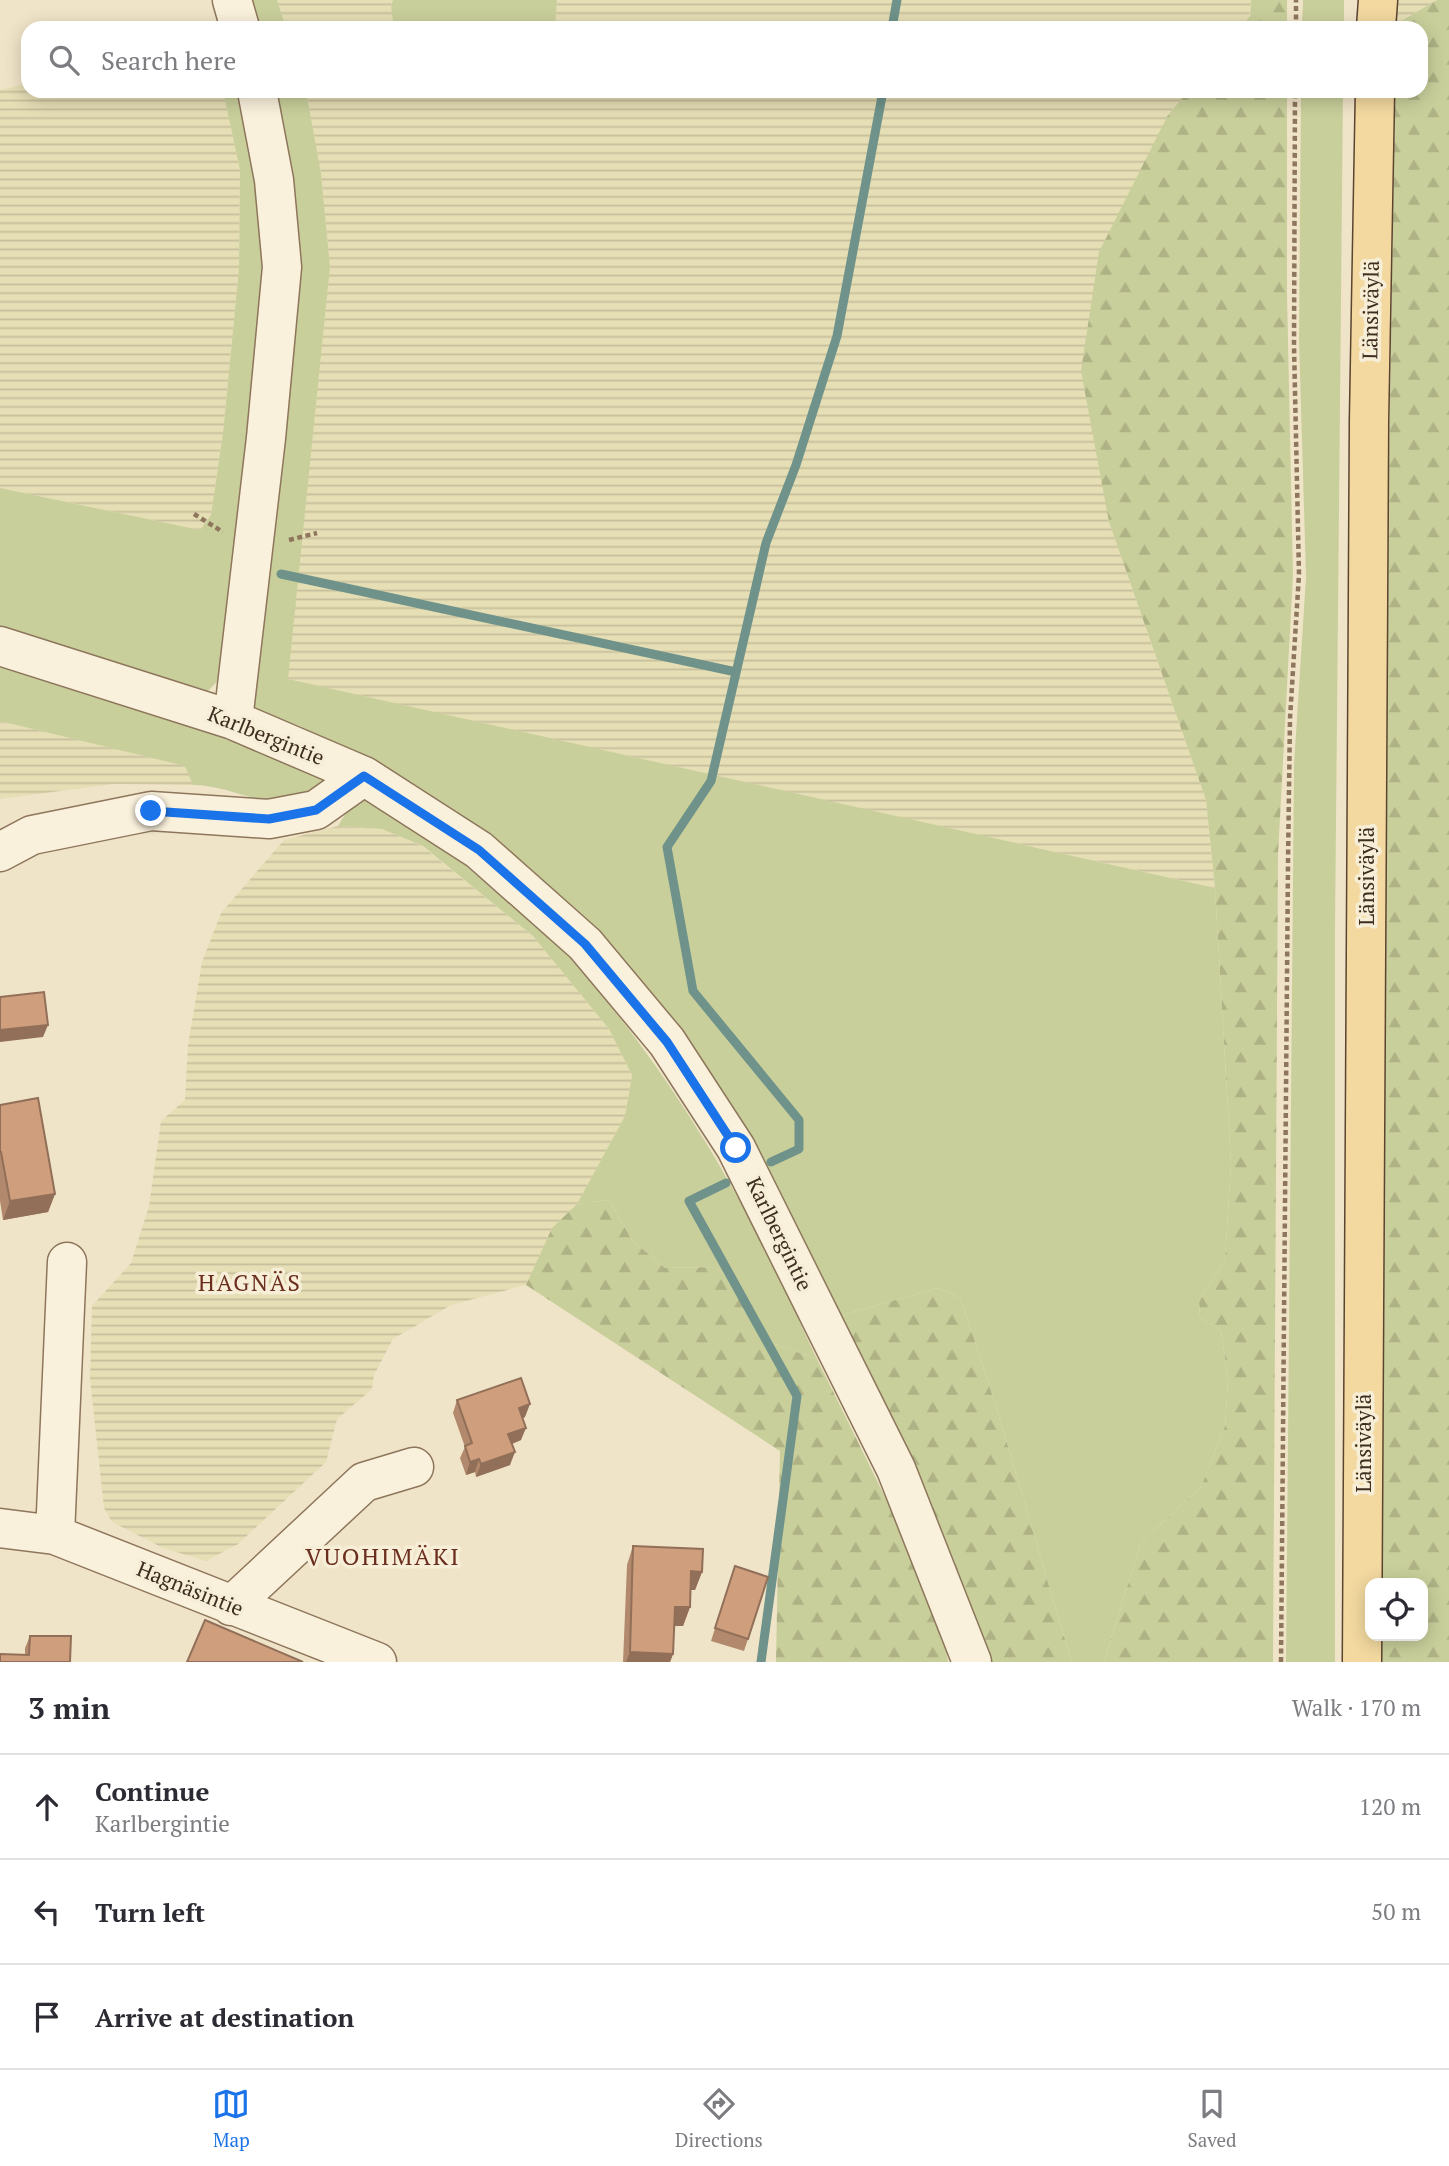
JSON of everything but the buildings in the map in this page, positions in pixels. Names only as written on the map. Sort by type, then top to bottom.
[{"type":"main road","points":[[1376,21],[1378,0]]},
{"type":"main road","name":"Länsiväylä","points":[[1362,1662],[1369,422],[1375,98]]},
{"type":"street","points":[[232,0],[238,21]]},
{"type":"street","points":[[233,720],[266,438],[282,267],[274,180],[258,98]]},
{"type":"street","name":"Karlbergintie","points":[[0,646],[233,720],[364,776],[489,858],[585,944],[667,1042],[736,1148],[896,1469],[972,1662]]},
{"type":"street","points":[[0,852],[32,835],[151,811],[269,819],[316,810],[364,776]]},
{"type":"street","points":[[55,1535],[67,1262]]},
{"type":"street","points":[[231,1606],[364,1482],[414,1467]]},
{"type":"street","name":"Hagnäsintie","points":[[0,1528],[55,1535],[376,1662]]},
{"type":"path","points":[[1296,21],[1297,0]]},
{"type":"path","points":[[1281,1662],[1289,784],[1299,574],[1294,346],[1294,98]]},
{"type":"shaded area","points":[[277,0],[393,0],[393,21],[284,21]]},
{"type":"shaded area","points":[[557,0],[1251,0],[1247,21],[556,21]]},
{"type":"shaded area","points":[[1397,0],[1437,0],[1401,21],[1396,21]]},
{"type":"shaded area","points":[[21,85],[21,98],[225,98],[240,170],[239,268],[223,433],[211,515],[200,530],[0,488],[0,90]]},
{"type":"shaded area","points":[[307,98],[1182,98],[1168,115],[1109,522],[1206,800],[1215,888],[287,679],[330,267],[321,173]]},
{"type":"shaded area","points":[[0,721],[186,766],[193,785],[113,784],[0,799]]},
{"type":"shaded area","points":[[338,826],[382,829],[422,846],[533,936],[609,1029],[632,1075],[625,1116],[577,1204],[552,1228],[526,1285],[451,1305],[393,1339],[374,1375],[372,1389],[337,1419],[326,1462],[238,1544],[206,1561],[163,1548],[112,1522],[104,1508],[90,1379],[92,1306],[131,1263],[149,1206],[161,1121],[185,1100],[188,1045],[202,962],[221,913],[284,840]]},
{"type":"green space","points":[[241,0],[277,0],[284,21],[246,21]]},
{"type":"green space","points":[[393,0],[557,0],[556,21],[393,21]]},
{"type":"green space","points":[[1251,0],[1277,0],[1250,17]]},
{"type":"green space","points":[[1277,0],[1287,0],[1287,21],[1246,21]]},
{"type":"green space","points":[[1303,0],[1344,0],[1344,21],[1302,21]]},
{"type":"green space","points":[[1437,0],[1449,0],[1449,1662],[1380,1662],[1380,1641],[1428,1641],[1428,1578],[1381,1578],[1384,771],[1395,98],[1428,98],[1428,21],[1401,21]]},
{"type":"green space","points":[[225,98],[251,98],[273,266],[225,673],[208,691],[0,631],[0,488],[200,530],[211,515],[223,433],[239,268],[240,170]]},
{"type":"green space","points":[[264,98],[307,98],[321,173],[330,267],[288,679],[1215,888],[1231,1163],[1225,1261],[1199,1300],[1200,1318],[1221,1330],[1228,1379],[1225,1426],[1201,1487],[1141,1542],[1104,1662],[1072,1662],[960,1298],[938,1288],[839,1316],[667,1012],[587,919],[485,830],[390,771],[300,726],[255,709],[247,697],[282,354]]},
{"type":"green space","points":[[1182,98],[1287,98],[1287,293],[1293,575],[1278,855],[1273,1662],[1104,1662],[1141,1542],[1201,1487],[1225,1426],[1228,1379],[1221,1330],[1200,1318],[1199,1300],[1225,1261],[1231,1163],[1215,888],[1206,800],[1109,522],[1081,371],[1099,252],[1168,115]]},
{"type":"green space","points":[[1301,98],[1343,98],[1335,929],[1335,1662],[1286,1662],[1294,765],[1306,577],[1299,339]]},
{"type":"green space","points":[[0,664],[240,738],[338,780],[311,798],[281,803],[266,801],[223,789],[193,785],[185,766],[0,721]]},
{"type":"green space","points":[[366,798],[490,880],[528,914],[601,994],[667,1083],[725,1175],[768,1254],[817,1359],[760,1339],[736,1286],[716,1267],[665,1268],[632,1240],[609,1200],[577,1204],[625,1116],[632,1075],[609,1029],[533,936],[423,846],[382,829],[338,826],[354,800]]},
{"type":"green space","points":[[609,1200],[632,1240],[665,1268],[716,1267],[736,1286],[760,1339],[817,1359],[889,1505],[946,1648],[948,1662],[776,1662],[780,1451],[526,1285],[552,1228],[577,1204]]},
{"type":"green space","points":[[938,1288],[960,1298],[1072,1662],[991,1662],[839,1316]]},
{"type":"waterway","points":[[893,21],[897,0]]},
{"type":"waterway","points":[[771,1162],[799,1149],[799,1120],[693,991],[667,847],[711,781],[766,543],[796,465],[837,336],[882,98]]},
{"type":"waterway","points":[[281,574],[736,672]]},
{"type":"waterway","points":[[726,1183],[689,1201],[797,1396],[761,1662]]},
{"type":"district","name":"HAGNÄS","points":[[250,1283]]},
{"type":"district","name":"VUOHIMÄKI","points":[[383,1557]]},
{"type":"route","points":[[151,811],[269,819],[316,810],[364,776],[479,850],[585,944],[667,1042],[736,1148]]}]
